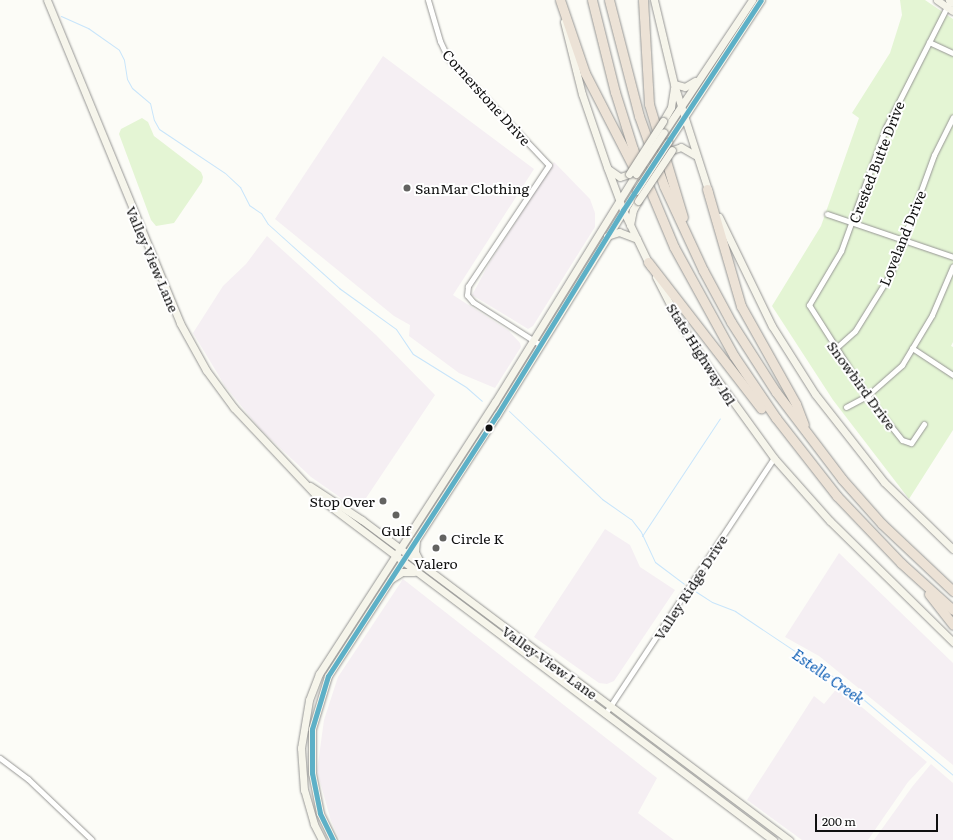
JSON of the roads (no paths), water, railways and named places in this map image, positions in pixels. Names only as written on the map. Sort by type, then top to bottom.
[{"type":"highway","points":[[559,0],[585,73],[664,224],[691,280],[734,356],[804,455]]},
{"type":"highway","points":[[592,0],[622,116],[664,224]]},
{"type":"highway","points":[[609,0],[639,116],[664,186],[692,246],[746,347],[809,437],[882,524],[953,591]]},
{"type":"highway","points":[[643,0],[649,104],[692,246]]},
{"type":"highway","points":[[707,189],[741,306],[796,404],[809,437]]},
{"type":"highway","points":[[648,262],[770,420],[804,455],[857,518],[922,583],[953,610]]},
{"type":"highway","points":[[922,583],[953,625]]},
{"type":"main road","name":"Valley View Lane","points":[[47,0],[162,284],[191,345],[234,408],[279,458],[310,486],[318,497],[372,539],[396,552],[416,572],[773,840]]},
{"type":"main road","name":"State Highway 161","points":[[559,0],[573,62],[619,200],[648,262],[677,318],[704,360],[774,458],[830,521],[953,642]]},
{"type":"main road","points":[[654,0],[674,84],[707,189],[733,250],[772,326],[815,394],[884,482],[953,550]]},
{"type":"main road","points":[[333,840],[320,813],[312,773],[312,729],[327,678],[386,583],[472,453],[619,200],[752,0]]},
{"type":"main road","points":[[322,840],[314,824],[304,790],[301,748],[309,700],[319,674],[384,570],[537,342],[761,0]]},
{"type":"main road","points":[[937,0],[951,4]]},
{"type":"main road","points":[[674,84],[685,87],[700,77]]},
{"type":"main road","points":[[607,167],[613,174],[620,177],[629,174],[671,106],[674,84]]},
{"type":"main road","points":[[630,225],[632,210],[672,150],[680,147],[696,155]]},
{"type":"main road","points":[[607,236],[622,232],[637,239]]},
{"type":"main road","points":[[465,448],[472,453]]},
{"type":"main road","name":"Valley View Lane","points":[[310,486],[323,492],[387,539],[396,552]]},
{"type":"main road","points":[[387,539],[400,539],[416,522]]},
{"type":"main road","points":[[372,539],[384,556],[384,570]]},
{"type":"main road","points":[[416,539],[415,552],[423,568]]},
{"type":"main road","name":"Valley View Lane","points":[[403,558],[423,568],[611,706],[789,840]]},
{"type":"main road","points":[[386,583],[402,572],[416,572]]},
{"type":"main road","points":[[319,674],[327,678]]},
{"type":"main road","points":[[741,816],[746,808]]},
{"type":"street","name":"Cornerstone Drive","points":[[428,0],[440,41],[448,58],[549,165],[468,286],[467,295],[472,302],[537,342]]},
{"type":"street","name":"Crested Butte Drive","points":[[810,301],[826,278],[853,223],[883,134],[902,93],[924,57],[929,42],[951,4]]},
{"type":"street","points":[[929,42],[953,53]]},
{"type":"street","name":"Loveland Drive","points":[[836,348],[848,338],[872,307],[890,273],[934,155],[953,117]]},
{"type":"street","points":[[827,214],[953,258]]},
{"type":"street","points":[[846,407],[867,396],[887,380],[912,348],[941,298],[953,266]]},
{"type":"street","name":"Snowbird Drive","points":[[810,301],[810,310],[867,396],[902,440],[908,443],[914,440],[924,424]]},
{"type":"street","points":[[912,348],[953,375]]},
{"type":"street","name":"Valley Ridge Drive","points":[[605,714],[774,458]]},
{"type":"street","points":[[0,758],[28,779],[92,840]]},
{"type":"waterway","points":[[61,16],[88,28],[119,50],[124,60],[127,79],[132,88],[150,103],[154,120],[159,129],[225,173],[240,187],[249,205],[261,213],[268,224],[339,288],[396,329],[413,354],[466,387],[482,401]]},
{"type":"waterway","points":[[509,411],[602,499],[631,519],[641,532],[655,562],[684,584]]},
{"type":"waterway","points":[[642,536],[720,418]]},
{"type":"waterway","name":"Estelle Creek","points":[[695,591],[712,602],[735,611],[850,688],[953,775]]},
{"type":"place","name":"SanMar Clothing","points":[[407,188]]},
{"type":"place","name":"Stop Over","points":[[383,501]]},
{"type":"place","name":"Gulf","points":[[396,515]]},
{"type":"place","name":"Circle K","points":[[443,538]]},
{"type":"place","name":"Valero","points":[[436,548]]}]
